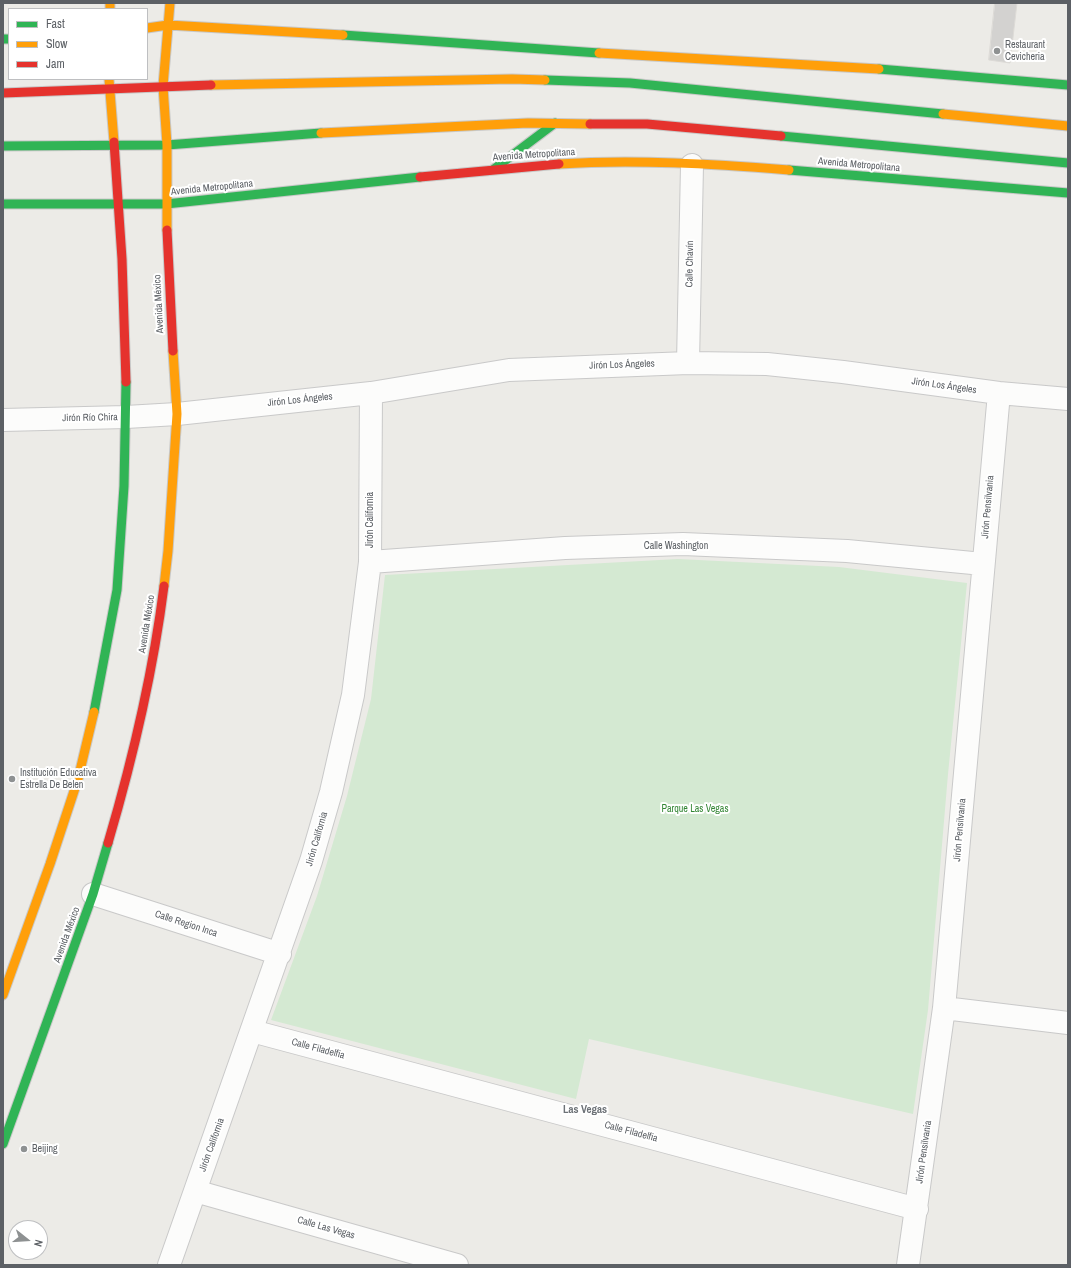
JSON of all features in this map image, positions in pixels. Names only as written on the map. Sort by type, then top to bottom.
[{"type":"main road","name":"Avenida México","points":[[3,1144],[93,894],[125,786],[146,695],[159,623],[168,552],[177,414],[167,250],[167,145],[163,86],[170,3]]},
{"type":"main road","points":[[148,28],[168,25],[370,37],[477,46],[877,69],[1068,85]]},
{"type":"main road","points":[[3,93],[110,90],[163,86],[512,79],[630,83],[1068,126]]},
{"type":"main road","points":[[5,981],[50,864],[75,786],[96,702],[117,590],[124,486],[126,417],[122,259],[109,80]]},
{"type":"main road","points":[[3,146],[114,144],[167,145],[340,131],[528,123],[647,124],[1068,163]]},
{"type":"main road","points":[[494,169],[555,123]]},
{"type":"main road","name":"Avenida Metropolitana","points":[[3,204],[166,204],[494,169],[591,162],[724,165],[1068,193]]},
{"type":"street","name":"Calle Chavín","points":[[688,363],[692,165]]},
{"type":"street","name":"Jirón Los Ángeles","points":[[177,414],[371,393],[508,370],[688,363],[790,367],[999,393],[1068,399]]},
{"type":"street","name":"Jirón California","points":[[169,1265],[280,954],[331,792],[353,695],[370,562],[371,393]]},
{"type":"street","name":"Jirón Pensilvania","points":[[908,1265],[944,1008],[999,393]]},
{"type":"street","name":"Jirón Río Chira","points":[[3,420],[126,417],[177,414]]},
{"type":"street","name":"Calle Washington","points":[[370,562],[565,548],[683,544],[847,551],[983,564]]},
{"type":"street","name":"Calle Region Inca","points":[[93,894],[280,954]]},
{"type":"street","points":[[944,1008],[1068,1023]]},
{"type":"street","name":"Calle Filadelfia","points":[[252,1032],[917,1209]]},
{"type":"street","name":"Calle Las Vegas","points":[[195,1191],[457,1265]]},
{"type":"green space","name":"Parque Las Vegas","points":[[678,559],[839,567],[967,583],[948,774],[928,1010],[913,1114],[589,1039],[576,1099],[271,1020],[317,896],[347,796],[371,699],[385,575]]},
{"type":"building","points":[[995,3],[1017,3],[1010,63],[989,60]]},
{"type":"traffic: fast","points":[[343,35],[599,53]]},
{"type":"traffic: fast","points":[[3,39],[8,39]]},
{"type":"traffic: fast","points":[[879,69],[1068,85]]},
{"type":"traffic: fast","points":[[545,80],[630,83],[943,114]]},
{"type":"traffic: fast","points":[[494,169],[555,123]]},
{"type":"traffic: fast","points":[[3,146],[167,145],[321,133]]},
{"type":"traffic: fast","points":[[781,136],[1068,163]]},
{"type":"traffic: fast","points":[[789,170],[1068,193]]},
{"type":"traffic: fast","points":[[3,204],[166,204],[420,177]]},
{"type":"traffic: fast","points":[[94,712],[117,590],[124,486],[126,382]]},
{"type":"traffic: fast","points":[[3,1144],[93,894],[108,843]]},
{"type":"traffic: slow","points":[[110,3],[110,8]]},
{"type":"traffic: slow","points":[[167,230],[167,145],[163,86],[170,3]]},
{"type":"traffic: slow","points":[[148,28],[168,25],[343,35]]},
{"type":"traffic: slow","points":[[599,53],[879,69]]},
{"type":"traffic: slow","points":[[211,85],[512,79],[545,80]]},
{"type":"traffic: slow","points":[[109,80],[114,142]]},
{"type":"traffic: slow","points":[[943,114],[1068,126]]},
{"type":"traffic: slow","points":[[321,133],[528,123],[590,124]]},
{"type":"traffic: slow","points":[[559,164],[645,162],[703,164],[789,170]]},
{"type":"traffic: slow","points":[[164,586],[168,551],[177,414],[173,351]]},
{"type":"traffic: slow","points":[[3,995],[50,864],[78,779],[94,712]]},
{"type":"traffic: jam","points":[[3,93],[211,85]]},
{"type":"traffic: jam","points":[[590,124],[647,124],[781,136]]},
{"type":"traffic: jam","points":[[114,142],[122,259],[126,382]]},
{"type":"traffic: jam","points":[[420,177],[559,164]]},
{"type":"traffic: jam","points":[[167,230],[173,351]]},
{"type":"traffic: jam","points":[[108,843],[126,779],[148,683],[164,586]]},
{"type":"place","name":"Restaurant Cevicheria","points":[[997,51]]},
{"type":"place","name":"Institución Educativa Estrella De Belen","points":[[12,779]]},
{"type":"place","name":"Beijing","points":[[24,1149]]},
{"type":"district","name":"Las Vegas","points":[[585,1110]]}]
